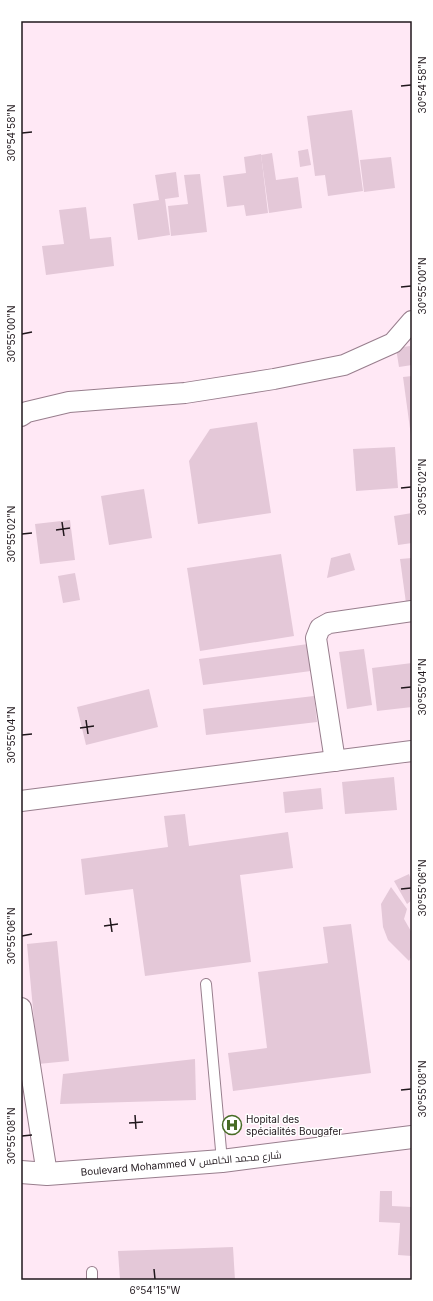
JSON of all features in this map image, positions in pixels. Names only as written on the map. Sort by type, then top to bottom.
[{"type":"main road","name":"Boulevard Mohammed V شارع محمد الخامس","points":[[21,1172],[47,1174],[222,1161],[412,1138]]},
{"type":"street","points":[[21,416],[27,412],[69,402],[185,393],[274,379],[344,365],[394,343],[412,321]]},
{"type":"street","points":[[335,760],[316,638],[320,628],[329,623],[412,611]]},
{"type":"street","points":[[21,801],[412,751]]},
{"type":"street","points":[[21,1008],[47,1174]]},
{"type":"lane","points":[[206,984],[222,1161]]},
{"type":"building","points":[[352,110],[363,191],[328,196],[325,175],[315,176],[307,116]]},
{"type":"building","points":[[308,149],[311,165],[300,167],[298,151]]},
{"type":"building","points":[[272,153],[276,180],[298,177],[302,208],[269,213],[261,155]]},
{"type":"building","points":[[261,154],[268,213],[246,216],[244,205],[227,207],[223,176],[246,173],[244,157]]},
{"type":"building","points":[[391,157],[395,188],[364,192],[360,160]]},
{"type":"building","points":[[176,172],[179,197],[165,199],[170,235],[138,240],[133,204],[159,200],[155,175]]},
{"type":"building","points":[[200,174],[207,232],[171,236],[168,206],[188,204],[184,175]]},
{"type":"building","points":[[86,207],[90,239],[111,237],[114,266],[46,275],[42,246],[64,244],[59,210]]},
{"type":"building","points":[[410,346],[412,365],[399,367],[396,348]]},
{"type":"building","points":[[412,376],[412,436],[411,436],[403,377]]},
{"type":"building","points":[[257,422],[271,513],[198,524],[189,461],[210,429]]},
{"type":"building","points":[[395,447],[398,488],[356,491],[353,449]]},
{"type":"building","points":[[144,489],[152,538],[109,545],[101,496]]},
{"type":"building","points":[[412,513],[412,543],[398,545],[394,516]]},
{"type":"building","points":[[70,520],[75,560],[40,564],[35,524]]},
{"type":"building","points":[[350,553],[355,570],[327,578],[331,558]]},
{"type":"building","points":[[281,554],[294,636],[200,651],[187,568]]},
{"type":"building","points":[[412,558],[412,602],[406,603],[400,559]]},
{"type":"building","points":[[75,573],[80,600],[63,603],[58,576]]},
{"type":"building","points":[[308,644],[311,671],[203,685],[199,659]]},
{"type":"building","points":[[364,649],[372,705],[347,709],[339,652]]},
{"type":"building","points":[[412,663],[412,707],[377,711],[372,668]]},
{"type":"building","points":[[149,689],[158,727],[86,745],[77,707]]},
{"type":"building","points":[[314,696],[317,722],[206,735],[203,709]]},
{"type":"building","points":[[394,777],[397,810],[345,814],[342,782]]},
{"type":"building","points":[[321,788],[323,809],[285,813],[283,792]]},
{"type":"building","points":[[185,814],[189,846],[288,832],[293,868],[240,875],[251,962],[145,976],[133,889],[85,895],[81,859],[168,847],[164,816]]},
{"type":"building","points":[[409,874],[412,883],[412,900],[407,904],[394,881]]},
{"type":"building","points":[[391,887],[407,909],[404,919],[412,933],[412,956],[409,961],[388,940],[383,927],[381,904]]},
{"type":"building","points":[[351,924],[371,1073],[233,1091],[228,1053],[267,1048],[258,972],[328,963],[323,927]]},
{"type":"building","points":[[57,941],[69,1061],[38,1064],[27,944]]},
{"type":"building","points":[[195,1059],[196,1100],[60,1104],[63,1074]]},
{"type":"building","points":[[380,1191],[392,1191],[392,1206],[412,1207],[412,1256],[398,1255],[400,1223],[379,1222]]},
{"type":"building","points":[[233,1247],[235,1280],[120,1280],[118,1251]]},
{"type":"place","name":"Hopital des spécialités Bougafer","points":[[232,1125]]}]
